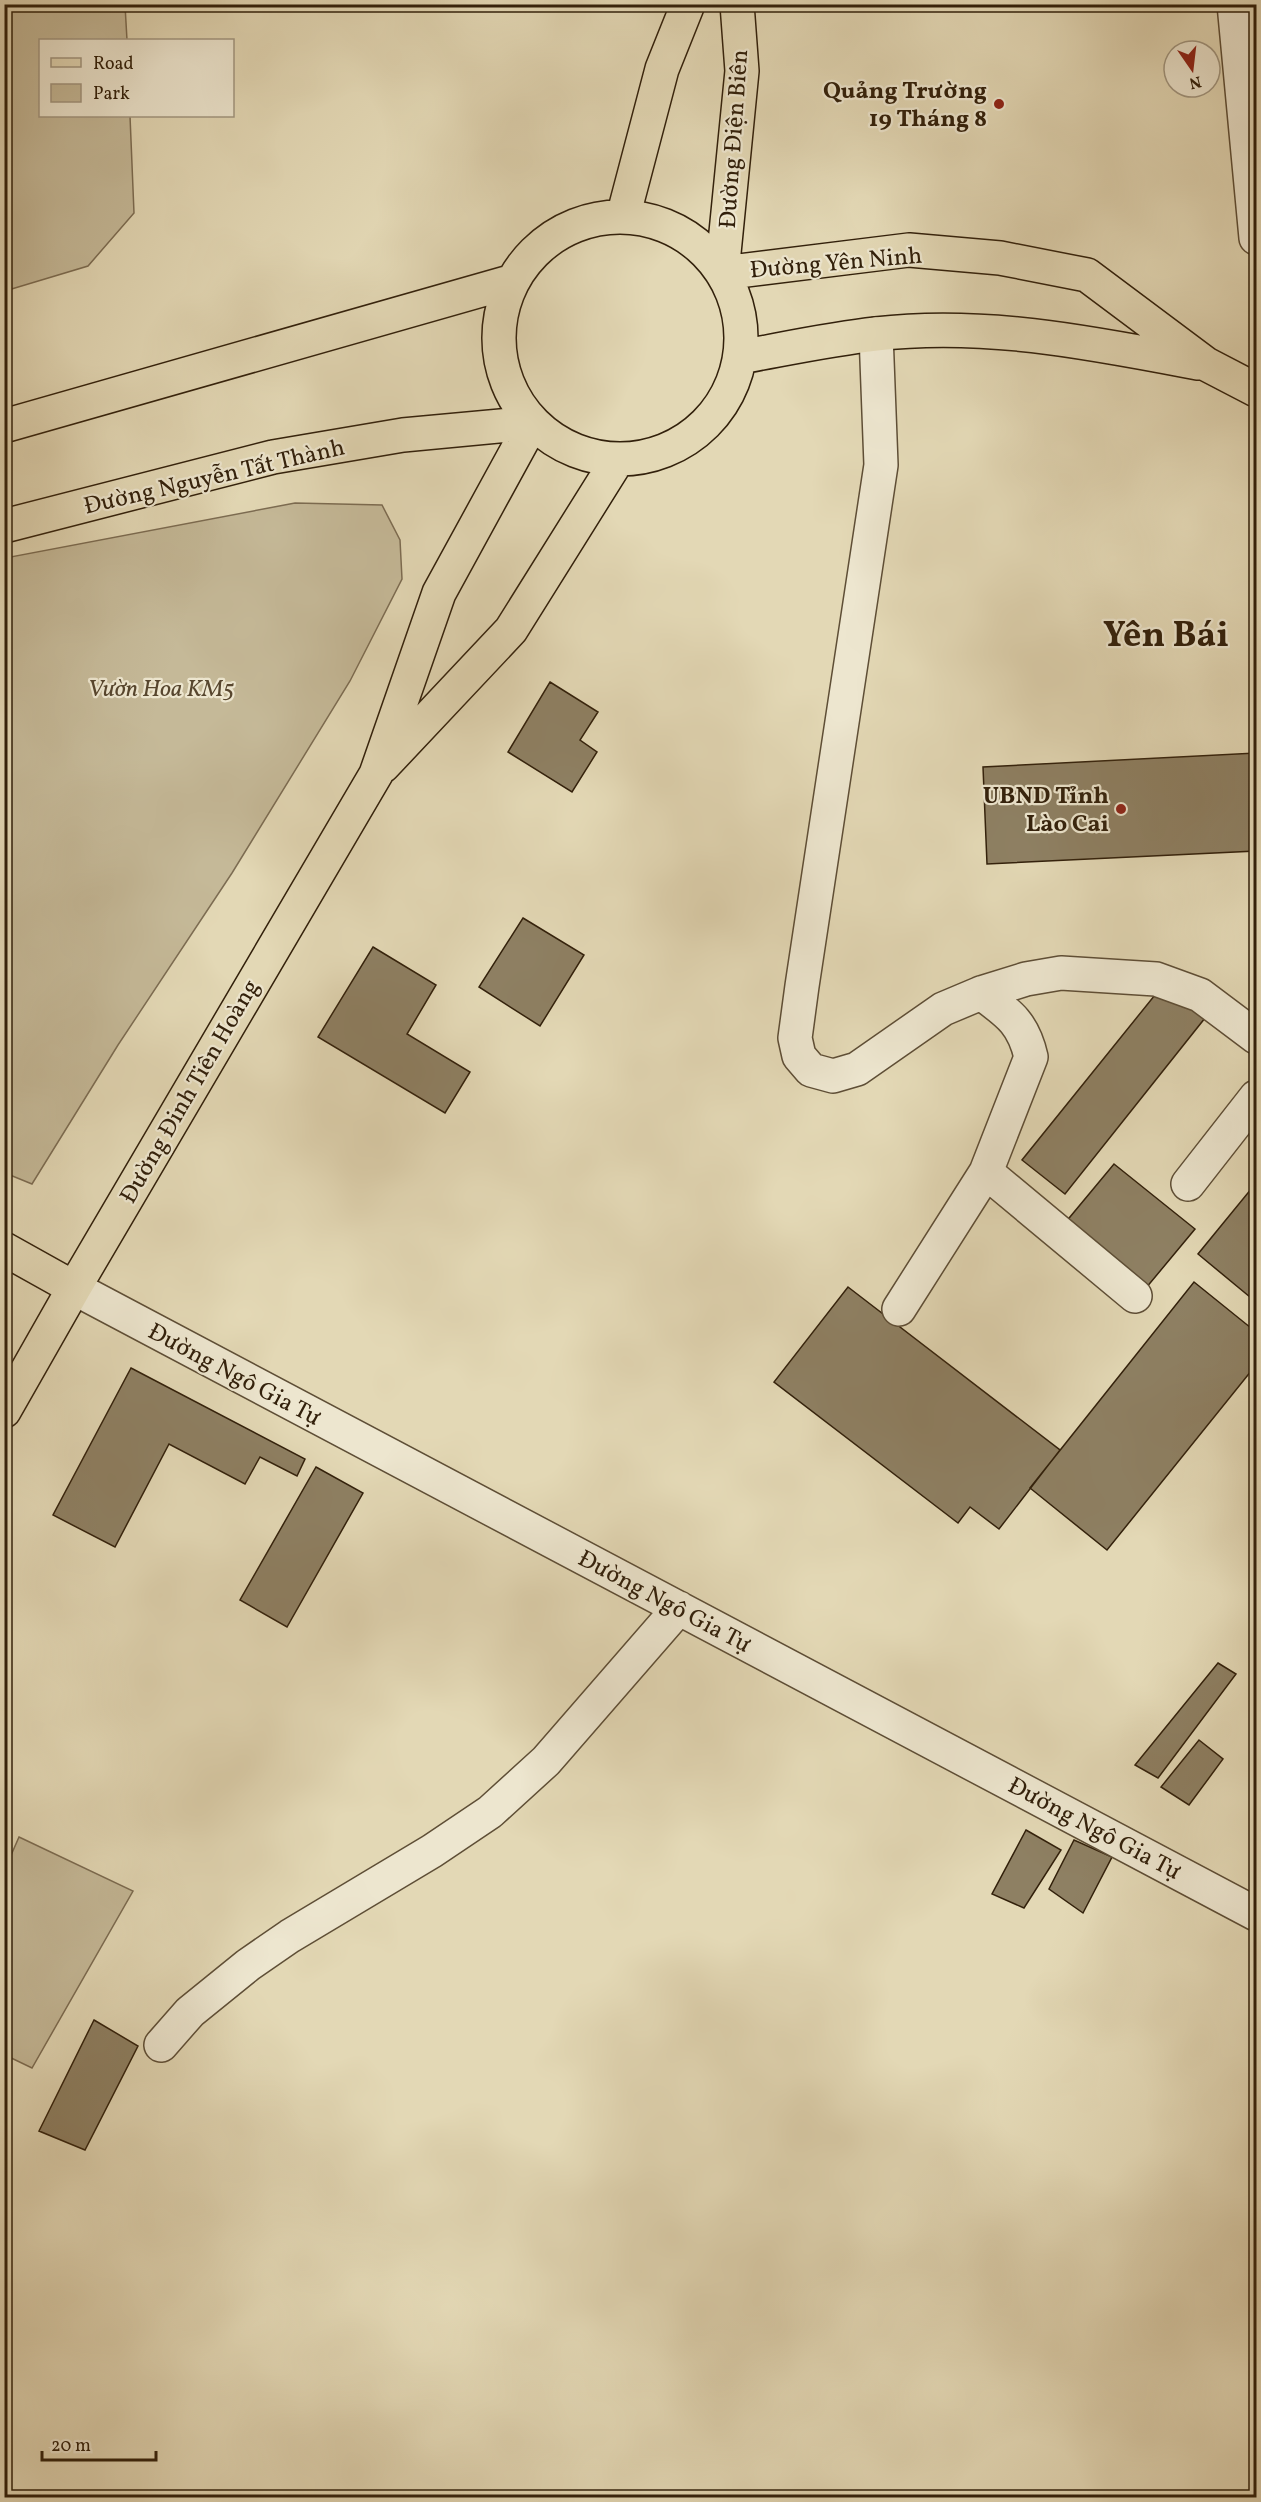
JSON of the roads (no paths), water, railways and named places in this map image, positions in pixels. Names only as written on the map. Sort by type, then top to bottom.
[{"type":"main road","points":[[622,218],[662,69],[688,4]]},
{"type":"main road","name":"Đường Điện Biên","points":[[722,273],[742,71],[737,4]]},
{"type":"main road","points":[[622,218],[661,224],[696,243],[722,273],[738,309],[742,328],[740,357],[730,390],[711,419],[684,441],[652,455],[618,459],[586,455],[557,442],[532,423],[510,392],[499,355],[500,316],[513,281],[533,254],[559,233],[590,221],[622,218]]},
{"type":"main road","name":"Đường Yên Ninh","points":[[722,273],[909,250],[1000,258],[1087,275],[1206,364],[1257,390]]},
{"type":"main road","points":[[4,426],[513,281]]},
{"type":"main road","name":"Đường Yên Ninh","points":[[740,357],[876,334],[935,331],[1010,334],[1100,344],[1206,364]]},
{"type":"main road","name":"Đường Nguyễn Tất Thành","points":[[4,526],[273,457],[403,435],[532,423]]},
{"type":"main road","name":"Đường Đinh Tiên Hoàng","points":[[4,1411],[376,774],[439,593],[532,423]]},
{"type":"main road","name":"Đường Đinh Tiên Hoàng","points":[[376,774],[511,630],[618,459]]},
{"type":"main road","points":[[4,1249],[74,1288]]},
{"type":"street","points":[[1234,4],[1257,237]]},
{"type":"street","points":[[876,334],[881,465],[795,1038],[799,1056],[811,1070],[833,1076],[857,1069],[943,1009],[981,993],[1026,979],[1061,973],[1155,978],[1200,995],[1257,1037]]},
{"type":"street","points":[[899,1309],[986,1172],[1030,1057],[1026,1037],[1010,1014],[981,993]]},
{"type":"street","points":[[1188,1184],[1257,1097]]},
{"type":"street","points":[[986,1172],[1135,1296]]},
{"type":"street","name":"Đường Ngô Gia Tự","points":[[74,1288],[1257,1914]]},
{"type":"street","points":[[161,2045],[190,2012],[249,1965],[290,1936],[432,1851],[490,1812],[546,1761],[679,1608]]},
{"type":"place","name":"Quảng Trường 19 Tháng 8","points":[[999,104]]},
{"type":"place","name":"UBND Tỉnh Lào Cai","points":[[1121,809]]},
{"type":"district","name":"Yên Bái","points":[[1166,633]]},
{"type":"park label","name":"Vườn Hoa KM5","points":[[161,688]]}]
